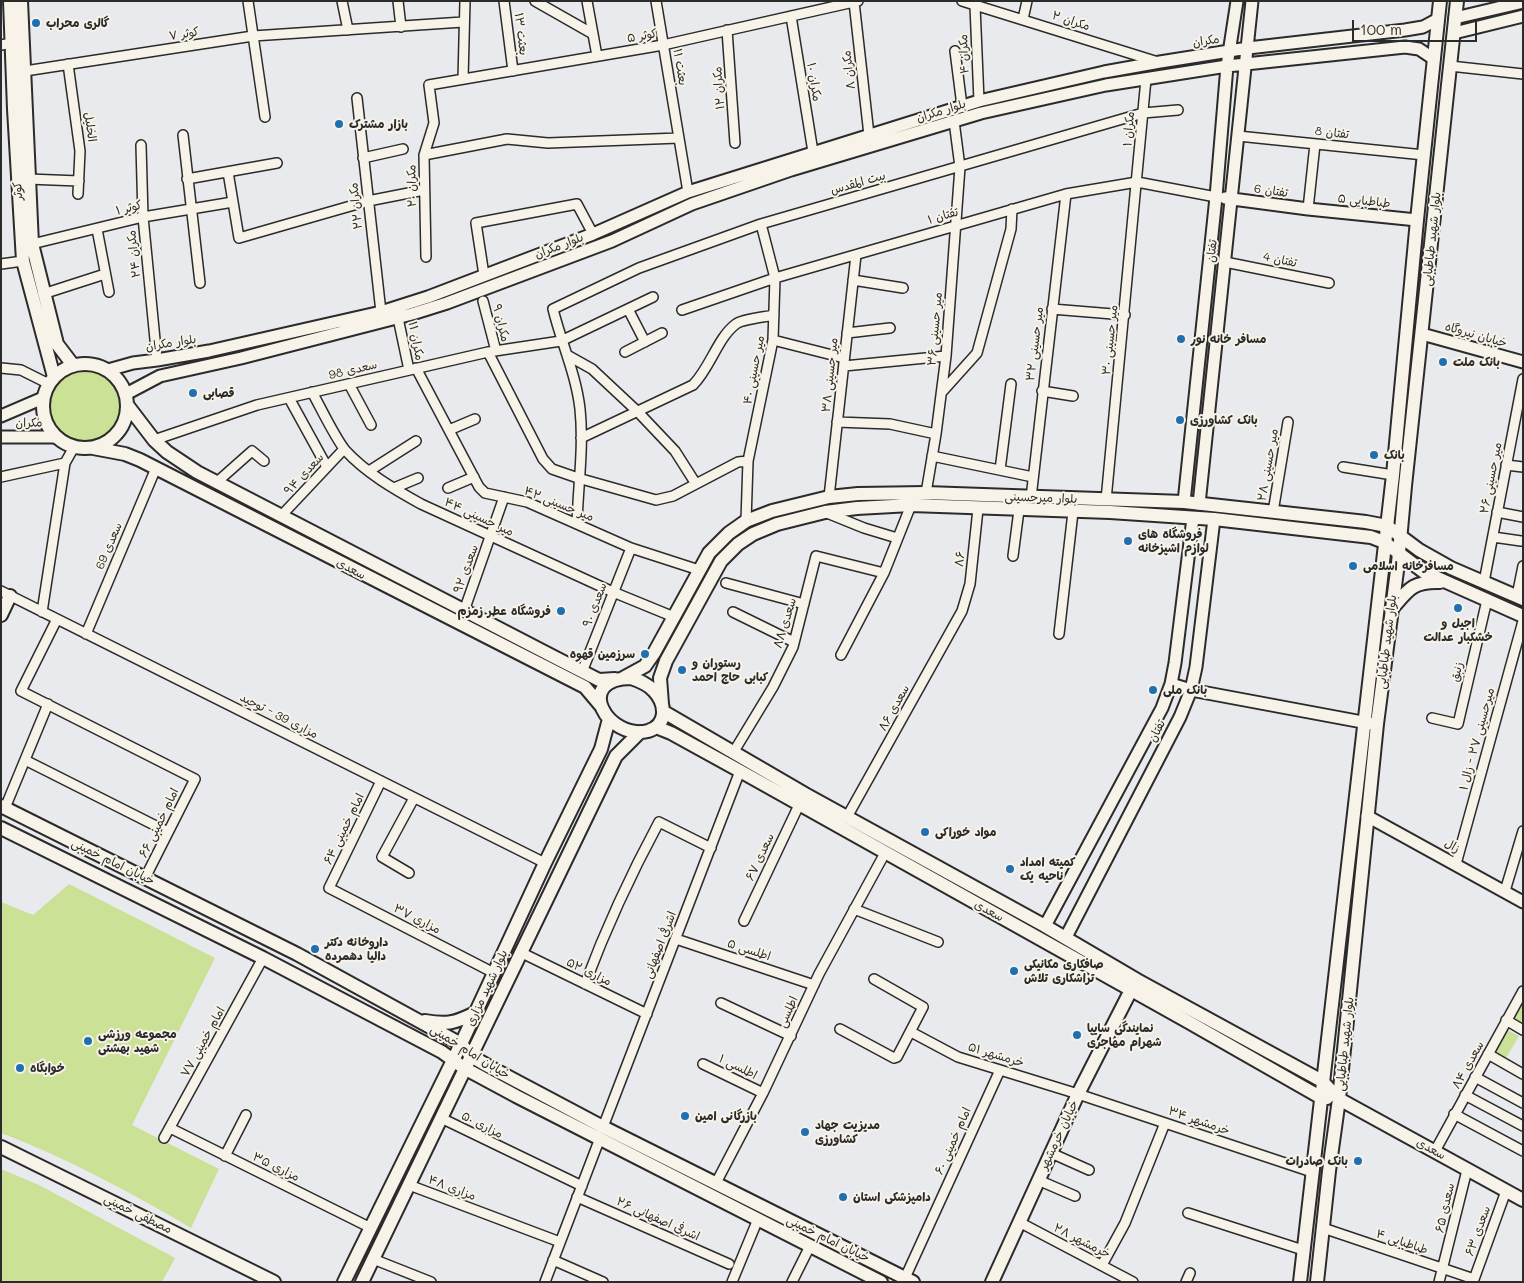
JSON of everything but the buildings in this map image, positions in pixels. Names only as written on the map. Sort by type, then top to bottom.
[{"type":"main road","name":"کوثر","points":[[10,1],[7,44],[14,109],[23,261],[51,380]]},
{"type":"main road","name":"کوثر","points":[[22,1],[32,244],[57,344],[73,365]]},
{"type":"main road","name":"بلوار شهید طباطبایی","points":[[1317,1282],[1329,1171],[1340,1099],[1367,816],[1371,723],[1384,542],[1393,475],[1440,1]]},
{"type":"main road","name":"بلوار شهید طباطبایی","points":[[1300,1282],[1322,1081],[1371,723],[1399,553],[1457,1]]},
{"type":"main road","points":[[84,363],[97,365],[108,370],[116,376],[127,400],[126,418],[122,429],[114,438],[93,448],[74,447],[56,437],[45,419],[43,398],[51,380],[62,370],[73,365],[84,363]]},
{"type":"main road","name":"سعدی","points":[[127,400],[154,440],[167,452],[197,472],[582,672],[599,680],[619,679]]},
{"type":"main road","name":"سعدی","points":[[93,448],[125,454],[156,468],[585,687],[601,706]]},
{"type":"main road","name":"بلوار میرحسینی","points":[[619,679],[645,666],[699,570],[710,553],[729,534],[746,521],[772,511],[829,497],[858,494],[926,493],[1184,502],[1366,522],[1387,526],[1451,568],[1520,598]]},
{"type":"main road","name":"بلوار میرحسینی","points":[[663,708],[660,678],[666,661],[721,561],[738,544],[753,534],[777,524],[825,512],[857,508],[911,506],[1110,512],[1214,519],[1371,537],[1384,542],[1424,572],[1523,616]]},
{"type":"main road","points":[[1295,529],[1296,514]]},
{"type":"main road","points":[[1424,572],[1421,564],[1426,557],[1430,556]]},
{"type":"main road","points":[[1391,610],[1405,593],[1419,583],[1444,582]]},
{"type":"main road","points":[[1,615],[6,593]]},
{"type":"main road","points":[[631,678],[644,682],[654,691],[663,708],[662,721],[656,728],[632,732],[620,727],[609,719],[601,706],[599,698],[601,689],[608,682],[619,679],[631,678]]},
{"type":"main road","name":"سعدی","points":[[663,708],[733,753],[1066,937],[1137,980],[1322,1081],[1340,1099],[1523,1200]]},
{"type":"main road","name":"بلوار شهید مزاری","points":[[344,1282],[461,1044],[545,863],[601,749],[609,719]]},
{"type":"main road","name":"سعدی","points":[[656,728],[670,733],[886,852],[1320,1097]]},
{"type":"main road","name":"بلوار شهید مزاری","points":[[362,1282],[616,756],[640,732]]},
{"type":"main road","name":"خیابان امام خمینی","points":[[3,807],[297,954],[461,1044],[471,1056],[602,1133],[758,1219],[882,1282]]},
{"type":"main road","name":"خیابان امام خمینی","points":[[1,828],[263,958],[442,1052],[464,1068],[602,1133],[716,1183],[909,1280]]},
{"type":"main road","name":"خیابان خرمشهر","points":[[992,1282],[1078,1094],[1131,990]]},
{"type":"main road","points":[[417,1020],[440,1024],[457,1022],[475,1013]]},
{"type":"main road","points":[[1320,1097],[1340,1099]]},
{"type":"main road","name":"مصطفی خمینی","points":[[1,1147],[269,1281]]},
{"type":"street","points":[[248,1],[265,117]]},
{"type":"street","points":[[342,1],[348,30]]},
{"type":"street","points":[[398,1],[401,27]]},
{"type":"street","points":[[464,1],[464,79]]},
{"type":"street","name":"بعثت ۱۳","points":[[504,1],[513,71]]},
{"type":"street","points":[[535,1],[593,34]]},
{"type":"street","points":[[587,1],[597,56]]},
{"type":"street","name":"بعثت ۱۱","points":[[656,1],[688,192]]},
{"type":"street","points":[[962,1],[975,6]]},
{"type":"street","points":[[1023,19],[1027,1]]},
{"type":"street","name":"تفتان","points":[[1184,502],[1216,197],[1227,66],[1237,1]]},
{"type":"street","name":"تفتان","points":[[1200,504],[1252,1]]},
{"type":"street","name":"کوثر ۵","points":[[429,85],[664,45],[856,2]]},
{"type":"street","name":"مکران ۸","points":[[856,2],[869,135]]},
{"type":"street","points":[[1455,18],[1523,2]]},
{"type":"street","name":"مکران ۲","points":[[975,6],[1160,62]]},
{"type":"street","name":"مکران ۴","points":[[975,6],[979,101]]},
{"type":"street","name":"مکران ۱۰","points":[[791,16],[813,152]]},
{"type":"street","points":[[1454,33],[1523,16]]},
{"type":"street","name":"مکران","points":[[979,101],[1104,72],[1248,48],[1418,27],[1438,19]]},
{"type":"street","name":"کوثر ۷","points":[[25,71],[253,36],[463,22]]},
{"type":"street","points":[[1418,27],[1422,37],[1420,49]]},
{"type":"street","name":"مکران ۱۲","points":[[727,30],[735,143]]},
{"type":"street","points":[[1146,79],[1246,63],[1405,47],[1420,49],[1434,59]]},
{"type":"street","points":[[955,51],[962,106]]},
{"type":"street","name":"الخلیل","points":[[68,64],[80,151],[78,194]]},
{"type":"street","points":[[1450,66],[1523,74]]},
{"type":"street","name":"بلوار مکران","points":[[127,400],[160,376],[241,358],[398,318],[447,303],[603,244],[692,204],[792,170],[997,109],[1106,85],[1146,79]]},
{"type":"street","name":"مکران ۱","points":[[1137,182],[1146,79]]},
{"type":"street","name":"مکران ۲۰","points":[[426,258],[424,155],[434,123],[429,85]]},
{"type":"street","name":"مکران ۲۲","points":[[357,98],[381,312]]},
{"type":"street","name":"بلوار مکران","points":[[108,370],[133,363],[209,351],[381,312],[594,234],[688,192],[979,101]]},
{"type":"street","name":"بیت المقدس","points":[[561,341],[553,308],[639,268],[761,224],[1143,113],[1178,110]]},
{"type":"street","name":"میر حسینی ۳۶","points":[[926,493],[942,392],[956,226],[960,167],[954,121]]},
{"type":"street","points":[[183,136],[200,283]]},
{"type":"street","name":"تفتان 8","points":[[1238,136],[1424,155]]},
{"type":"street","points":[[424,155],[507,139],[548,144],[679,138]]},
{"type":"street","points":[[853,140],[856,152]]},
{"type":"street","points":[[1308,209],[1315,144]]},
{"type":"street","name":"مکران ۲۴","points":[[141,145],[143,217],[157,360]]},
{"type":"street","points":[[363,158],[403,149]]},
{"type":"street","points":[[187,179],[277,163]]},
{"type":"street","points":[[228,172],[239,238],[368,201],[424,190]]},
{"type":"street","points":[[28,179],[79,180]]},
{"type":"street","name":"تفتان ۱","points":[[682,310],[775,278],[1066,194],[1137,182],[1216,197]]},
{"type":"street","name":"میر حسینی ۳۰","points":[[1106,500],[1137,182]]},
{"type":"street","name":"میر حسینی ۳۲","points":[[1031,498],[1066,194]]},
{"type":"street","name":"تفتان 6","points":[[1216,197],[1308,209]]},
{"type":"street","name":"کوثر ۱","points":[[32,244],[143,217],[233,202]]},
{"type":"street","points":[[484,275],[476,223],[577,204],[594,234]]},
{"type":"street","points":[[942,392],[977,353],[1011,229],[1012,209]]},
{"type":"street","name":"طباطبایی ۵","points":[[1308,209],[1417,220]]},
{"type":"street","name":"میر حسینی ۴۰","points":[[746,521],[748,461],[774,340],[775,278],[761,224]]},
{"type":"street","points":[[98,229],[109,292]]},
{"type":"street","name":"میر حسینی ۳۸","points":[[829,497],[856,255]]},
{"type":"street","points":[[1,264],[23,261]]},
{"type":"street","name":"تفتان 4","points":[[1225,262],[1329,283]]},
{"type":"street","points":[[44,294],[105,274]]},
{"type":"street","points":[[853,280],[904,288]]},
{"type":"street","name":"سعدی 98","points":[[154,440],[257,405],[492,352],[561,341],[653,297]]},
{"type":"street","name":"مکران ۹","points":[[483,301],[492,352],[546,464],[552,468],[578,478],[656,500],[673,496],[738,462],[748,461]]},
{"type":"street","points":[[628,309],[645,342]]},
{"type":"street","points":[[1052,309],[1125,315]]},
{"type":"street","points":[[581,438],[694,385],[701,377],[726,334],[737,322],[774,315]]},
{"type":"street","name":"مکران ۱۱","points":[[398,318],[412,369]]},
{"type":"street","points":[[847,333],[890,328]]},
{"type":"street","points":[[625,352],[662,333]]},
{"type":"street","name":"خیابان نیروگاه","points":[[1422,334],[1523,362]]},
{"type":"street","points":[[774,340],[844,362],[946,356]]},
{"type":"street","points":[[561,341],[567,355],[580,406],[581,438],[577,524]]},
{"type":"street","points":[[567,355],[592,369],[638,412],[675,451],[696,484]]},
{"type":"street","points":[[1,368],[21,370],[51,380]]},
{"type":"street","name":"میر حسینی ۴۲","points":[[412,369],[449,430],[479,487],[485,493],[527,502],[631,548],[699,570]]},
{"type":"street","name":"میر حسینی ۲۶","points":[[1484,582],[1523,379]]},
{"type":"street","points":[[349,384],[370,425]]},
{"type":"street","points":[[1000,470],[1011,384]]},
{"type":"street","points":[[1042,391],[1073,396]]},
{"type":"street","name":"میر حسینی ۴۴","points":[[312,392],[344,449],[369,471],[394,488],[421,504],[613,592],[674,617]]},
{"type":"street","name":"مکران","points":[[1,416],[43,398]]},
{"type":"street","points":[[289,398],[327,467]]},
{"type":"street","points":[[449,430],[475,419]]},
{"type":"street","points":[[837,422],[890,424],[936,434]]},
{"type":"street","name":"میر حسینی ۲۸","points":[[1273,512],[1288,422]]},
{"type":"street","name":"مکران","points":[[1,438],[56,437]]},
{"type":"street","points":[[369,471],[416,442]]},
{"type":"street","points":[[42,612],[65,463],[74,447]]},
{"type":"street","name":"سعدی ۹۴","points":[[281,516],[344,449]]},
{"type":"street","points":[[217,482],[252,451],[264,461]]},
{"type":"street","points":[[932,456],[1033,477]]},
{"type":"street","points":[[1,477],[65,463]]},
{"type":"street","points":[[1506,465],[1523,467]]},
{"type":"street","points":[[1343,467],[1393,475]]},
{"type":"street","name":"سعدی 69","points":[[86,634],[156,468]]},
{"type":"street","points":[[448,488],[474,477]]},
{"type":"street","points":[[394,488],[418,478]]},
{"type":"street","name":"سعدی ۹۲","points":[[464,611],[504,497]]},
{"type":"street","points":[[840,656],[884,573],[911,506]]},
{"type":"street","name":"۸۶","points":[[962,611],[970,584],[978,509]]},
{"type":"street","points":[[1013,556],[1019,510]]},
{"type":"street","points":[[825,512],[864,528],[897,538]]},
{"type":"street","points":[[1059,634],[1073,512]]},
{"type":"street","points":[[1498,512],[1523,517]]},
{"type":"street","name":"تفتان","points":[[1045,926],[1162,708],[1171,684],[1193,518]]},
{"type":"street","name":"تفتان","points":[[1066,937],[1180,717],[1191,690],[1196,667],[1214,519]]},
{"type":"street","points":[[1493,537],[1521,541]]},
{"type":"street","name":"سعدی ۹۰","points":[[582,672],[631,548]]},
{"type":"street","name":"سعدی ۸۸","points":[[733,753],[773,687],[794,642],[816,556],[884,573]]},
{"type":"street","points":[[1520,598],[1523,566]]},
{"type":"street","points":[[726,583],[804,604]]},
{"type":"street","name":"مزاری 39 - توحید","points":[[6,593],[545,863]]},
{"type":"street","name":"زنبق","points":[[1432,718],[1458,724],[1487,600]]},
{"type":"street","name":"سعدی ۸۶","points":[[847,817],[962,611]]},
{"type":"street","points":[[733,612],[794,642]]},
{"type":"street","points":[[3,807],[48,704],[21,692],[57,619]]},
{"type":"street","name":"میرحسینی ۲۷ - زال ۱","points":[[1456,864],[1523,621]]},
{"type":"street","points":[[1171,684],[1191,690],[1371,723]]},
{"type":"street","name":"امام خمینی ۶۶","points":[[48,704],[194,779],[145,878]]},
{"type":"street","points":[[24,760],[168,832]]},
{"type":"street","name":"اشرفی اصفهانی","points":[[545,1282],[740,771]]},
{"type":"street","name":"امام خمینی ۶۴","points":[[329,888],[381,781]]},
{"type":"street","points":[[408,873],[382,857],[414,798]]},
{"type":"street","name":"سعدی ۶۷","points":[[744,921],[799,805]]},
{"type":"street","name":"زال","points":[[1367,816],[1523,902]]},
{"type":"street","points":[[585,984],[600,942],[632,872],[659,822],[711,848]]},
{"type":"street","points":[[1505,891],[1523,830]]},
{"type":"street","name":"اطلسی","points":[[716,1183],[763,1093],[814,985],[886,852]]},
{"type":"street","name":"مزاری ۳۷","points":[[329,888],[494,973]]},
{"type":"street","points":[[854,909],[938,942]]},
{"type":"street","name":"اطلسی ۵","points":[[676,939],[814,985]]},
{"type":"street","name":"مزاری ۵۲","points":[[520,952],[647,1014]]},
{"type":"street","name":"امام خمینی ۷۷","points":[[164,1138],[263,958]]},
{"type":"street","points":[[840,1029],[894,1058],[897,1057],[923,1007],[874,979]]},
{"type":"street","name":"سعدی ۸۴","points":[[1436,1151],[1454,1114],[1523,990]]},
{"type":"street","points":[[721,1003],[790,1036]]},
{"type":"street","points":[[1506,1020],[1523,1030]]},
{"type":"street","name":"خرمشهر ۵۱","points":[[911,1032],[958,1056],[1078,1094]]},
{"type":"street","points":[[1488,1054],[1523,1074]]},
{"type":"street","name":"اطلسی ۱","points":[[703,1064],[763,1093]]},
{"type":"street","name":"امام خمینی ۶۰","points":[[909,1280],[1000,1070]]},
{"type":"street","points":[[1475,1077],[1523,1103]]},
{"type":"street","name":"خرمشهر ۳۴","points":[[1078,1094],[1312,1172]]},
{"type":"street","points":[[1465,1095],[1523,1126]]},
{"type":"street","points":[[1454,1114],[1523,1151]]},
{"type":"street","points":[[226,1156],[246,1116]]},
{"type":"street","name":"مزاری ۵۰","points":[[440,1118],[582,1186]]},
{"type":"street","points":[[1102,1265],[1125,1222],[1165,1123]]},
{"type":"street","name":"مزاری ۳۵","points":[[170,1128],[371,1228]]},
{"type":"street","points":[[1051,1152],[1089,1170]]},
{"type":"street","name":"سعدی ۶۵","points":[[1439,1282],[1467,1170]]},
{"type":"street","points":[[1038,1180],[1075,1196]]},
{"type":"street","name":"مزاری ۴۸","points":[[409,1185],[560,1242]]},
{"type":"street","name":"سعدی ۶۳","points":[[1473,1281],[1506,1191]]},
{"type":"street","name":"اشرفی اصفهانی ۲۶","points":[[577,1197],[729,1264]]},
{"type":"street","points":[[1188,1213],[1303,1250]]},
{"type":"street","points":[[732,1282],[758,1219]]},
{"type":"street","name":"خرمشهر ۲۸","points":[[1019,1222],[1133,1282]]},
{"type":"street","name":"طباطبایی ۴","points":[[1323,1228],[1473,1281]]},
{"type":"street","points":[[792,1282],[810,1246]]},
{"type":"street","points":[[373,1259],[430,1282]]},
{"type":"street","points":[[553,1260],[602,1282]]},
{"type":"street","points":[[1186,1282],[1190,1273]]},
{"type":"green space","points":[[86,368],[107,374],[117,384],[123,405],[117,426],[107,436],[86,442],[65,436],[55,426],[49,405],[55,384],[65,374]]},
{"type":"green space","name":"مجموعه ورزشی شهید بهشتی","points":[[69,884],[215,958],[132,1125],[219,1169],[191,1228],[98,1176],[50,1153],[1,1133],[1,902],[33,915]]},
{"type":"green space","points":[[1523,1002],[1523,1024],[1513,1019]]},
{"type":"green space","points":[[1507,1030],[1519,1036],[1506,1058],[1495,1051]]},
{"type":"green space","points":[[1,1169],[39,1185],[175,1258],[162,1282],[1,1282]]},
{"type":"waterway","points":[[1469,23],[1523,10]]},
{"type":"place","name":"گالری محراب","points":[[36,23]]},
{"type":"place","name":"بازار مشترک","points":[[339,124]]},
{"type":"place","name":"مسافر خانه نور","points":[[1181,339]]},
{"type":"place","name":"بانک ملت","points":[[1443,362]]},
{"type":"place","name":"قصابی","points":[[193,393]]},
{"type":"place","name":"بانک کشاورزی","points":[[1180,420]]},
{"type":"place","name":"بانک","points":[[1374,455]]},
{"type":"place","name":"فروشگاه های لوازم اشپزخانه","points":[[1128,541]]},
{"type":"place","name":"مسافرخانه اسلامی","points":[[1353,566]]},
{"type":"place","name":"اجیل و خشکبار عدالت","points":[[1458,608]]},
{"type":"place","name":"فروشگاه عطر زمزم","points":[[561,611]]},
{"type":"place","name":"سرزمین قهوه","points":[[645,654]]},
{"type":"place","name":"رستوران و کبابی حاج احمد","points":[[682,670]]},
{"type":"place","name":"بانک ملی","points":[[1153,690]]},
{"type":"place","name":"مواد خوراکی","points":[[925,832]]},
{"type":"place","name":"کمیته امداد ناحیه یک","points":[[1010,869]]},
{"type":"place","name":"داروخانه دکتر دالیا دهمرده","points":[[315,949]]},
{"type":"place","name":"صافکاری مکانیکی تراشکاری تلاش","points":[[1014,971]]},
{"type":"place","name":"نمایندگی سایپا شهرام مهاجری","points":[[1077,1035]]},
{"type":"place","name":"مجموعه ورزشی شهید بهشتی","points":[[88,1041]]},
{"type":"place","name":"خوابگاه","points":[[20,1068]]},
{"type":"place","name":"بازرگانی امین","points":[[685,1116]]},
{"type":"place","name":"مدیزیت جهاد کشاورزی","points":[[805,1132]]},
{"type":"place","name":"بانک صادرات","points":[[1358,1161]]},
{"type":"place","name":"دامپزشکی استان","points":[[843,1197]]}]
